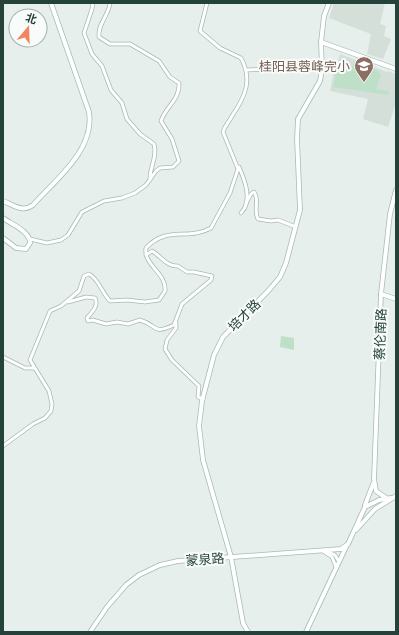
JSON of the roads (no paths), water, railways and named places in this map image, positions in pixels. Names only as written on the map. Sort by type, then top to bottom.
[{"type":"street","points":[[3,201],[20,209],[30,208],[34,205],[70,164],[84,145],[90,131],[89,112],[51,3]]},
{"type":"street","points":[[93,3],[92,10],[84,30],[85,37],[92,54],[102,66],[111,90],[122,103],[127,119],[140,134],[154,144],[155,154],[150,170],[150,181]]},
{"type":"street","points":[[3,218],[25,232],[30,239],[47,243],[61,240],[68,235],[82,212],[104,201],[129,196],[141,189],[150,181],[156,171],[160,168],[173,167],[179,161],[172,139],[161,121],[166,110],[175,100],[179,91],[179,83],[170,77],[159,61],[130,44],[110,44],[99,37],[98,32],[108,12],[110,3]]},
{"type":"street","points":[[207,3],[200,31],[220,48],[242,58],[249,81],[247,90],[223,132],[246,187],[246,203]]},
{"type":"street","name":"培才路","points":[[248,632],[244,623],[231,558],[203,460],[199,426],[203,399],[214,355],[223,337],[280,277],[296,226],[300,210],[297,139],[298,120],[320,81],[322,69],[321,42],[324,16],[329,3]]},
{"type":"street","points":[[321,42],[396,69]]},
{"type":"street","points":[[246,70],[293,69]]},
{"type":"street","points":[[3,446],[33,424],[45,418],[51,411],[52,404],[49,391],[30,360],[48,314],[52,309],[67,302],[79,291],[84,276],[89,274],[94,277],[102,292],[110,301],[127,300],[145,302],[159,300],[165,291],[164,281],[146,255],[146,248],[161,236],[207,231],[211,228],[236,180],[237,164]]},
{"type":"street","name":"蔡伦南路","points":[[348,544],[364,508],[374,480],[381,294],[390,214],[396,190]]},
{"type":"street","points":[[241,213],[254,192],[257,195],[256,212],[258,219],[271,221],[278,220],[296,226]]},
{"type":"street","points":[[3,238],[21,249],[29,246],[30,239]]},
{"type":"street","points":[[146,255],[152,251],[168,264],[178,266],[186,272],[194,272],[212,276],[211,280],[182,304],[176,315],[176,328],[167,340],[165,349],[172,360],[198,386],[198,397],[203,399]]},
{"type":"street","points":[[381,294],[396,299]]},
{"type":"street","points":[[67,302],[86,297],[95,298],[95,308],[88,318],[88,321],[93,320],[106,324],[117,322],[128,324],[140,320],[155,329],[161,330],[176,323]]},
{"type":"street","points":[[3,357],[25,368],[34,368]]},
{"type":"street","points":[[374,480],[374,487],[378,493],[384,497],[391,498]]},
{"type":"street","points":[[364,508],[369,504],[396,496]]},
{"type":"street","points":[[306,632],[348,544],[366,518],[391,498]]},
{"type":"street","name":"蒙泉路","points":[[90,632],[110,603],[126,585],[144,572],[172,562],[325,551],[341,549],[348,544]]},
{"type":"street","points":[[325,551],[335,555],[339,562]]},
{"type":"street","points":[[325,551],[332,557],[336,568]]},
{"type":"place","name":"桂阳县蓉峰完小","points":[[364,83]]}]
